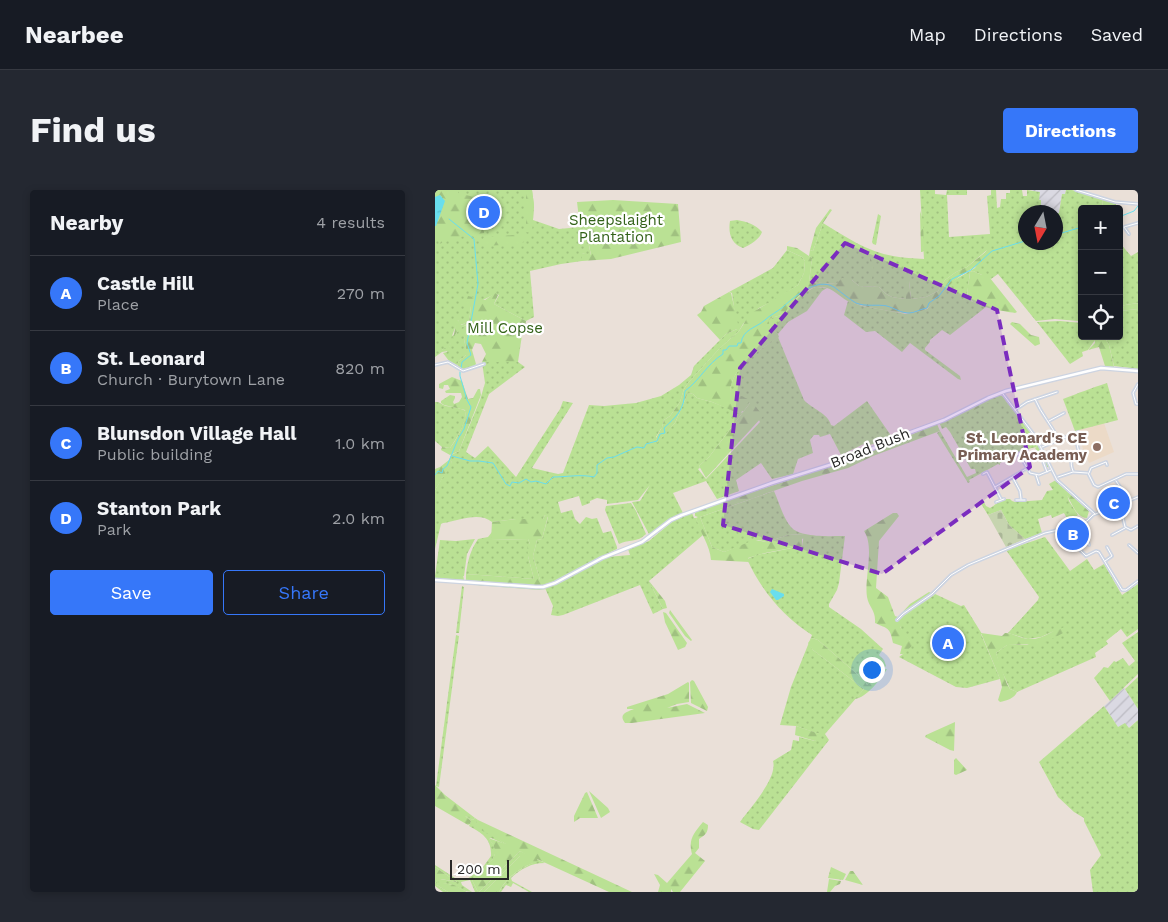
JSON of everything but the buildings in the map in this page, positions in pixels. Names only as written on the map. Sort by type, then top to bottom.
[{"type":"main road","name":"Broad Bush","points":[[435,580],[543,587],[647,539],[665,524],[682,514],[852,458],[900,436],[944,420],[1002,393],[1101,368],[1138,371]]},
{"type":"street","points":[[1076,190],[1115,202],[1138,204]]},
{"type":"street","points":[[1129,234],[1124,227],[1138,223]]},
{"type":"street","points":[[435,365],[449,362],[463,371],[484,364]]},
{"type":"street","points":[[1133,406],[1137,404],[1133,393],[1138,384]]},
{"type":"street","points":[[1015,410],[1035,399],[1053,395],[1057,392]]},
{"type":"street","points":[[1002,393],[1029,428],[1056,478],[1096,514]]},
{"type":"street","points":[[1035,399],[1039,410],[1059,439]]},
{"type":"street","points":[[1048,421],[1062,416],[1064,413]]},
{"type":"street","points":[[1041,448],[1069,434],[1078,432],[1079,435]]},
{"type":"street","points":[[1073,472],[1071,462],[1079,453],[1077,444]]},
{"type":"street","points":[[1015,456],[1024,451]]},
{"type":"street","points":[[1019,454],[1029,472],[1036,474],[1052,470]]},
{"type":"street","points":[[1041,458],[1047,472]]},
{"type":"street","points":[[1088,474],[1092,468],[1106,462],[1107,464]]},
{"type":"street","points":[[995,487],[1027,468]]},
{"type":"street","points":[[983,474],[990,470]]},
{"type":"street","points":[[987,472],[1003,499],[996,502]]},
{"type":"street","points":[[1056,478],[1073,472],[1088,474]]},
{"type":"street","points":[[1036,474],[1039,484]]},
{"type":"street","points":[[1088,474],[1094,485],[1099,487],[1128,474],[1138,474]]},
{"type":"street","points":[[1013,477],[1020,491],[1021,500]]},
{"type":"street","points":[[1115,480],[1129,501]]},
{"type":"street","points":[[897,620],[931,595],[951,575],[968,565],[1045,533],[1087,521],[1096,514],[1138,497]]},
{"type":"street","points":[[1016,500],[1025,500]]},
{"type":"street","points":[[1117,506],[1124,519],[1125,527]]},
{"type":"street","points":[[1091,511],[1091,517]]},
{"type":"street","points":[[1087,521],[1078,544],[1082,554],[1086,556],[1099,551],[1122,590],[1138,581]]},
{"type":"street","points":[[1125,527],[1132,530],[1138,526]]},
{"type":"street","points":[[1112,534],[1125,527]]},
{"type":"street","points":[[1083,534],[1087,537],[1089,545]]},
{"type":"street","points":[[1129,545],[1138,553]]},
{"type":"street","points":[[1105,562],[1112,556],[1107,547]]},
{"type":"highlighted area","points":[[845,243],[997,310],[1030,467],[882,574],[723,525],[740,368]]},
{"type":"shaded area","points":[[1032,190],[1066,190],[1065,195],[1062,194],[1060,205],[1041,205],[1041,201],[1038,200]]},
{"type":"shaded area","name":"St. Leonard's CE Primary Academy","points":[[1104,423],[1114,452],[1089,463],[1078,436],[1081,435],[1079,430]]},
{"type":"shaded area","points":[[1124,688],[1138,709],[1138,720],[1128,728],[1118,727],[1104,706]]},
{"type":"green space","points":[[435,190],[532,190],[533,220],[559,229],[580,227],[586,230],[591,256],[582,253],[582,261],[530,271],[534,317],[526,321],[494,304],[499,295],[495,294],[471,306],[469,322],[460,325],[458,320],[452,336],[456,334],[459,328],[469,324],[464,339],[466,355],[457,365],[449,361],[443,353],[447,352],[451,342],[435,357]]},
{"type":"green space","points":[[435,190],[459,190],[458,193],[486,200],[484,233],[459,237],[439,244],[435,234],[435,226],[437,225],[445,199],[440,195],[435,197]]},
{"type":"green space","points":[[526,190],[532,190],[534,205],[532,233],[526,232]]},
{"type":"green space","points":[[920,190],[935,190],[935,194],[946,195],[947,190],[967,190],[967,195],[947,195],[949,237],[990,234],[987,196],[991,195],[991,190],[996,190],[997,208],[1000,207],[1001,199],[1006,199],[1006,193],[1010,193],[1010,190],[1022,190],[1023,196],[1027,196],[1027,190],[1040,192],[1039,200],[1041,200],[1041,205],[1018,205],[1018,250],[1063,250],[1063,205],[1060,205],[1062,194],[1065,194],[1066,190],[1102,199],[1103,205],[1078,205],[1078,321],[1055,319],[1036,321],[998,274],[991,279],[973,271],[970,272],[967,295],[971,301],[986,307],[950,335],[942,330],[930,340],[925,348],[925,350],[960,376],[961,380],[910,343],[902,352],[875,331],[866,332],[844,315],[848,301],[862,306],[906,314],[927,309],[953,281],[975,268],[987,250],[967,267],[945,280],[938,291],[926,297],[911,299],[909,281],[906,281],[906,299],[891,296],[879,287],[859,286],[852,280],[836,284],[809,282],[812,258],[809,256],[810,250],[813,251],[823,223],[874,251],[897,257],[924,259]]},
{"type":"green space","points":[[1102,199],[1116,203],[1116,205],[1103,205]]},
{"type":"green space","name":"Sheepslaight Plantation","points":[[613,200],[678,204],[681,242],[611,259],[582,261],[582,253],[591,255],[586,230],[580,227],[577,202]]},
{"type":"green space","points":[[830,209],[832,210],[823,223],[813,251],[810,250],[816,228]]},
{"type":"green space","points":[[920,211],[923,220],[924,251],[922,252],[921,252]]},
{"type":"green space","points":[[878,214],[881,216],[876,245],[872,242]]},
{"type":"green space","points":[[737,220],[751,224],[762,232],[757,239],[743,248],[733,241],[729,230],[730,221]]},
{"type":"green space","points":[[527,234],[524,242],[520,244],[485,246],[483,238],[488,237]]},
{"type":"green space","points":[[787,246],[797,248],[812,258],[809,282],[836,284],[842,278],[852,280],[859,286],[879,287],[891,296],[906,299],[906,281],[909,281],[911,299],[926,297],[938,291],[945,280],[967,267],[988,250],[994,252],[992,256],[954,281],[932,305],[914,313],[855,304],[827,288],[821,287],[808,290],[792,303],[785,314],[771,318],[768,321],[779,337],[755,353],[736,374],[730,391],[750,400],[740,414],[688,393],[675,423],[657,443],[656,438],[664,420],[670,416],[680,402],[688,383],[719,349],[739,331],[750,314],[798,285],[804,273],[805,261],[802,257],[787,250]]},
{"type":"green space","points":[[1123,247],[1131,256],[1138,252],[1138,303],[1123,305]]},
{"type":"green space","points":[[787,250],[802,257],[805,261],[804,273],[798,285],[759,308],[688,383],[680,402],[670,416],[664,420],[656,437],[657,442],[675,423],[688,393],[740,413],[743,412],[730,391],[732,382],[741,366],[778,337],[804,400],[827,417],[831,425],[834,426],[867,401],[892,437],[870,445],[868,442],[841,455],[830,434],[820,437],[819,435],[814,435],[810,440],[813,453],[798,459],[793,474],[772,479],[761,463],[736,480],[739,491],[717,499],[706,481],[673,493],[683,513],[668,521],[650,536],[632,502],[640,501],[650,485],[638,500],[607,504],[607,500],[597,498],[582,506],[579,496],[558,502],[561,513],[572,510],[575,519],[580,524],[586,517],[597,518],[603,533],[611,531],[617,547],[617,549],[559,578],[540,580],[533,556],[537,540],[542,539],[548,517],[545,515],[543,519],[516,519],[492,522],[481,517],[475,517],[443,523],[441,524],[435,549],[435,490],[452,462],[449,460],[451,455],[459,451],[480,400],[485,383],[482,362],[518,362],[525,367],[489,394],[466,452],[475,458],[488,446],[516,477],[560,409],[563,401],[573,403],[532,468],[558,474],[563,473],[589,405],[604,406],[636,403],[661,396],[679,385],[691,375],[694,366],[726,334],[737,329],[732,293],[729,292],[773,268]],"holes":[[[750,403],[760,422],[706,479],[698,469],[700,468],[699,466],[709,457]]]},
{"type":"green space","points":[[872,254],[875,258],[872,279],[870,278],[870,257]]},
{"type":"green space","points":[[973,271],[982,275],[986,273],[1017,312],[981,306],[970,300],[967,290],[970,272]]},
{"type":"green space","points":[[816,287],[827,288],[822,291],[807,311],[788,322],[778,334],[771,328],[767,321],[785,314],[790,305],[798,298]]},
{"type":"green space","points":[[729,292],[731,293],[738,324],[737,329],[726,334],[720,340],[697,315],[704,306]]},
{"type":"green space","name":"Mill Copse","points":[[495,293],[498,295],[494,304],[526,321],[518,362],[482,362],[486,354],[481,344],[475,343],[472,350],[476,364],[469,369],[462,368],[457,365],[466,355],[464,339],[468,324],[458,331],[448,351],[442,352],[442,350],[453,337],[455,322],[458,320],[461,325],[469,322],[471,306],[465,305],[468,296],[485,300]]},
{"type":"green space","points":[[1138,303],[1138,309],[1123,311],[1123,305]]},
{"type":"green space","points":[[1138,309],[1138,369],[1114,366],[1106,340],[1123,340],[1123,311]]},
{"type":"green space","points":[[1012,322],[1020,324],[1031,335],[1039,337],[1040,344],[1035,346],[1010,324]]},
{"type":"green space","points":[[1037,322],[1078,323],[1078,340],[1095,340],[1088,350],[1082,352],[1083,356],[1070,364]]},
{"type":"green space","points":[[1095,340],[1106,340],[1114,367],[1105,366],[1099,347],[1088,350],[1095,343]]},
{"type":"green space","points":[[452,377],[462,381],[468,399],[473,398],[478,389],[480,389],[481,395],[459,451],[450,455],[441,450],[442,447],[450,448],[453,444],[462,427],[466,413],[465,410],[441,403],[450,395],[455,396],[454,404],[459,402],[462,397],[461,393],[446,393],[445,391],[450,389],[448,385],[444,385],[443,389],[439,388],[439,384]]},
{"type":"green space","points":[[1107,383],[1118,420],[1075,431],[1063,399]]},
{"type":"green space","points":[[999,395],[1004,397],[1029,430],[1046,458],[1049,467],[1047,467],[1035,448],[1037,447],[1005,401],[994,401],[964,413],[972,406]]},
{"type":"green space","points":[[1002,396],[1037,447],[1014,455],[1000,463],[1000,465],[998,464],[969,480],[970,482],[968,483],[937,433],[940,431],[967,477],[976,473],[975,469],[971,469],[950,432],[946,427],[942,429],[939,422]]},
{"type":"green space","points":[[435,402],[466,411],[463,425],[450,448],[442,447],[435,441]]},
{"type":"green space","points":[[750,403],[753,403],[763,416],[706,478],[699,466],[709,457]]},
{"type":"green space","points":[[937,424],[940,431],[873,456],[848,468],[802,481],[700,517],[712,547],[724,552],[754,540],[767,542],[788,535],[804,534],[802,546],[748,558],[749,562],[711,560],[709,549],[696,518],[698,517],[695,516],[698,510],[856,458]]},
{"type":"green space","points":[[449,460],[452,462],[451,465],[435,490],[435,469]]},
{"type":"green space","points":[[1056,480],[1067,494],[1078,515],[1069,522],[1064,513],[1052,518],[1051,515],[1038,519],[1042,533],[1025,539],[1009,525],[1001,510],[988,515],[980,502],[983,500],[986,506],[990,508],[1005,499],[1015,502],[1042,500],[1047,491],[1053,490],[1049,484]]},
{"type":"green space","points":[[1061,486],[1089,511],[1087,518],[1079,515],[1066,493],[1060,488]]},
{"type":"green space","points":[[774,491],[781,510],[795,531],[816,536],[845,536],[839,583],[829,607],[861,629],[883,649],[879,655],[884,660],[886,666],[867,685],[865,681],[818,640],[812,638],[809,643],[813,650],[864,689],[825,734],[829,740],[759,830],[740,822],[767,784],[771,776],[773,761],[791,750],[793,740],[799,741],[799,737],[815,741],[819,734],[796,726],[780,725],[791,687],[812,635],[801,628],[774,602],[759,581],[747,559],[757,555],[802,546],[804,534],[788,535],[767,542],[758,540],[724,552],[712,547],[700,517]]},
{"type":"green space","points":[[631,503],[646,534],[639,539],[619,544],[605,510],[606,506]]},
{"type":"green space","points":[[1001,510],[1009,525],[1025,539],[1006,547],[988,515]]},
{"type":"green space","points":[[692,513],[703,535],[649,581],[663,609],[653,614],[640,585],[563,615],[551,615],[553,606],[545,588],[607,557],[630,555],[628,549],[649,541],[673,521]]},
{"type":"green space","points":[[893,513],[897,513],[899,516],[879,541],[876,588],[888,597],[895,616],[898,617],[910,604],[929,592],[931,593],[902,622],[900,627],[913,645],[903,654],[900,654],[902,646],[893,643],[888,629],[875,623],[866,589],[869,545],[864,531]]},
{"type":"green space","points":[[545,515],[548,516],[542,539],[537,540],[533,556],[540,580],[553,579],[575,570],[555,581],[540,586],[466,580],[466,574],[534,579],[528,556],[527,546],[530,544],[528,539],[491,540],[492,522],[516,519],[543,519]]},
{"type":"green space","points":[[1080,523],[1084,527],[1078,540],[1069,541],[1064,531]]},
{"type":"green space","points":[[492,532],[492,540],[528,539],[530,544],[528,556],[534,579],[466,574],[475,543],[478,539],[488,537]]},
{"type":"green space","points":[[1045,537],[1070,571],[1087,559],[1094,570],[1104,564],[1122,595],[1138,584],[1138,629],[1127,637],[1121,629],[1106,641],[1108,644],[1095,653],[1096,657],[1017,692],[1010,689],[996,653],[1007,645],[1027,645],[1054,631],[1041,637],[1028,639],[1008,633],[1039,597],[1006,550]]},
{"type":"green space","points":[[475,539],[467,554],[464,576],[435,576],[440,540]]},
{"type":"green space","points":[[444,573],[463,575],[464,580],[435,578],[435,575],[442,576]]},
{"type":"green space","points":[[649,581],[665,601],[667,608],[663,609]]},
{"type":"green space","points":[[463,584],[545,588],[546,589],[539,590]]},
{"type":"green space","points":[[462,586],[464,587],[459,633],[456,633]]},
{"type":"green space","points":[[935,594],[961,606],[964,605],[982,634],[1000,679],[967,688],[956,687],[899,657],[903,654],[910,641],[900,626],[902,620]]},
{"type":"green space","points":[[670,610],[691,641],[685,636],[669,613]]},
{"type":"green space","points":[[663,612],[666,613],[687,643],[685,647],[678,650],[665,622]]},
{"type":"green space","points":[[1067,626],[1067,631],[1042,644],[1007,645],[996,653],[1007,684],[1010,689],[1017,692],[1012,698],[1000,702],[998,700],[1002,687],[1000,679],[981,633],[1002,636],[1008,633],[1026,639],[1034,639]]},
{"type":"green space","points":[[1138,632],[1138,674],[1110,701],[1094,678],[1104,667],[1108,668],[1114,661],[1116,662],[1123,658],[1129,666],[1135,661],[1122,643]]},
{"type":"green space","points":[[456,635],[459,636],[439,787],[436,786]]},
{"type":"green space","points":[[812,638],[818,640],[865,681],[867,685],[880,670],[887,669],[868,692],[855,699],[864,689],[813,650],[808,643]]},
{"type":"green space","points":[[1138,677],[1138,709],[1125,689]]},
{"type":"green space","points":[[692,680],[708,707],[707,711],[691,703],[690,682]]},
{"type":"green space","points":[[688,682],[689,702],[667,708],[687,704],[705,713],[632,723],[625,723],[623,720],[624,714],[634,709],[627,709],[627,707],[668,694]]},
{"type":"green space","points":[[1104,706],[1118,727],[1125,723],[1129,728],[1138,720],[1138,892],[1093,892],[1090,870],[1101,855],[1084,818],[1074,812],[1058,797],[1039,762]]},
{"type":"green space","points":[[955,722],[954,751],[925,737],[926,735]]},
{"type":"green space","points":[[796,726],[820,734],[820,737],[815,741],[795,735]]},
{"type":"green space","points":[[956,758],[967,770],[956,775],[954,774],[954,760]]},
{"type":"green space","points":[[435,785],[475,818],[473,820],[465,816],[471,821],[470,824],[468,825],[435,806]]},
{"type":"green space","points":[[589,791],[608,808],[610,812],[601,818]]},
{"type":"green space","points":[[587,792],[598,818],[580,818],[574,822],[574,816]]},
{"type":"green space","points":[[465,816],[478,820],[477,824],[475,824],[509,846],[491,838],[489,839],[494,846],[494,857],[472,880],[478,892],[475,892],[470,880],[461,882],[462,885],[472,892],[448,884],[437,885],[448,892],[443,892],[435,886],[435,883],[440,879],[457,882],[435,867],[435,865],[455,878],[466,880],[483,867],[491,856],[488,841],[482,834],[469,826],[471,821]]},
{"type":"green space","points":[[478,820],[632,892],[609,892],[537,859],[538,862],[526,866],[510,877],[499,892],[484,892],[520,856],[528,856],[520,851],[478,892],[472,880],[494,857],[495,851],[488,838],[506,844],[474,826]]},
{"type":"green space","points":[[703,822],[708,825],[707,830],[699,839],[699,848],[695,853],[705,861],[680,892],[673,892],[671,889],[671,892],[658,892],[660,885],[654,874],[667,883],[692,854],[691,840]]},
{"type":"green space","points":[[520,851],[545,863],[526,867],[511,878],[512,881],[532,892],[513,883],[511,887],[506,885],[499,892],[513,874],[533,863],[520,856],[484,892],[479,892]]},
{"type":"green space","points":[[435,867],[457,882],[441,879],[435,883]]},
{"type":"green space","points":[[831,867],[846,874],[843,880],[828,878]]},
{"type":"green space","points":[[850,871],[853,871],[863,885],[845,880]]},
{"type":"green space","points":[[829,879],[841,881],[830,892],[827,892]]},
{"type":"green space","points":[[437,882],[454,885],[467,892],[448,892],[437,885]]},
{"type":"water","points":[[440,195],[445,201],[435,226],[435,197]]},
{"type":"water","points":[[772,589],[784,594],[784,596],[776,600],[770,592]]},
{"type":"waterway","points":[[1123,215],[1134,211],[1138,206]]},
{"type":"waterway","points":[[449,219],[474,239],[478,284],[467,343],[471,355],[462,362],[461,369]]},
{"type":"waterway","points":[[1063,233],[1078,228]]},
{"type":"waterway","points":[[452,456],[470,461],[493,463],[506,484],[510,486],[512,482],[519,483],[526,479],[531,482],[536,481],[546,484],[553,477],[594,477],[597,473],[597,465],[607,458],[637,447],[644,448],[646,444],[657,441],[660,434],[665,433],[664,428],[679,412],[685,391],[712,362],[723,354],[723,350],[726,350],[729,346],[737,346],[738,343],[741,343],[742,338],[747,332],[807,289],[821,284],[827,285],[834,287],[856,303],[887,306],[909,313],[927,308],[929,303],[939,296],[952,279],[971,270],[992,251],[1018,243]]},
{"type":"waterway","points":[[435,475],[438,471],[442,473],[443,469],[447,466],[464,429],[471,407],[467,400],[460,372]]},
{"type":"place","name":"Stanton Park","points":[[484,212]]},
{"type":"place","name":"St. Leonard's CE Primary Academy","points":[[1097,447]]},
{"type":"place","name":"Blunsdon Village Hall","points":[[1114,503]]},
{"type":"place","name":"St. Leonard","points":[[1073,534]]},
{"type":"place","name":"Castle Hill","points":[[948,643]]}]
